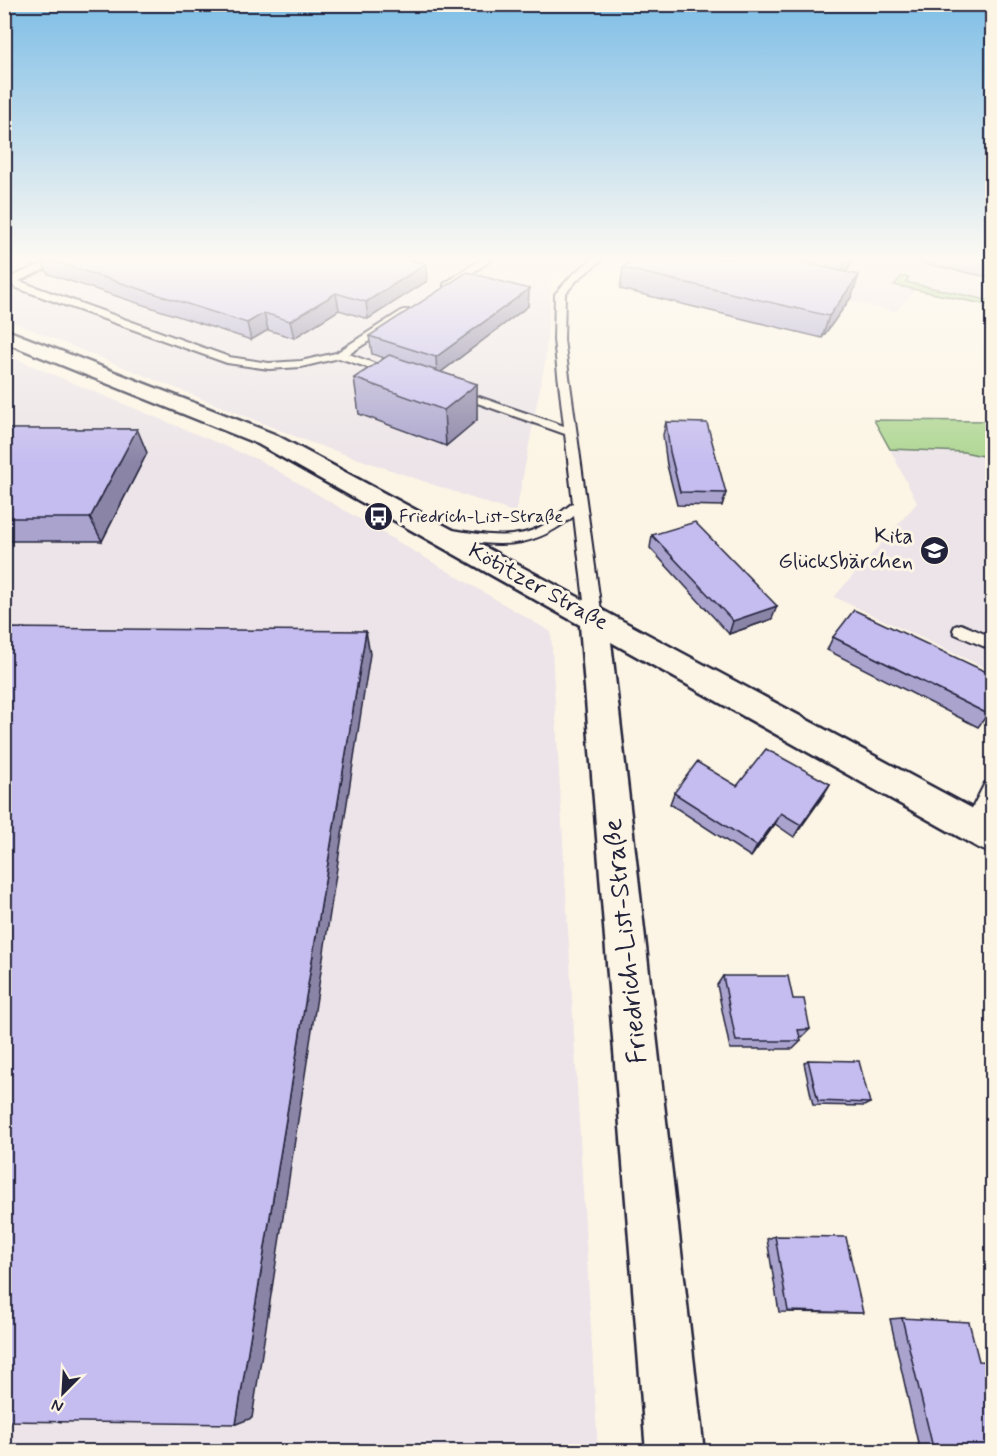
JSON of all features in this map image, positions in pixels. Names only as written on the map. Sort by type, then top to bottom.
[{"type":"street","name":"Kötitzer Straße","points":[[4,335],[266,439],[983,832]]},
{"type":"street","name":"Friedrich-List-Straße","points":[[594,618],[675,1452]]},
{"type":"lane","points":[[135,327],[227,360],[269,366],[290,365],[340,356],[384,327]]},
{"type":"lane","name":"Friedrich-List-Straße","points":[[561,327],[560,360],[594,618]]},
{"type":"lane","points":[[340,356],[402,376]]},
{"type":"lane","points":[[444,390],[570,432]]},
{"type":"lane","points":[[438,532],[494,541],[522,538],[547,529],[579,505]]},
{"type":"lane","points":[[961,630],[993,644]]},
{"type":"lane","points":[[983,832],[993,789]]},
{"type":"shaded area","points":[[25,327],[548,327],[545,362],[516,513],[309,442]]},
{"type":"shaded area","points":[[4,354],[261,461],[551,632],[598,1451],[5,1451]]},
{"type":"shaded area","name":"Kita Glücksbärchen","points":[[890,449],[964,452],[992,458],[992,671],[834,597],[917,503]]},
{"type":"green space","points":[[874,420],[992,421],[992,458],[964,452],[890,449]]},
{"type":"building","points":[[383,327],[477,327],[436,357],[369,336]]},
{"type":"building","points":[[389,355],[477,384],[444,410],[354,378]]},
{"type":"building","points":[[666,422],[707,423],[726,493],[680,492],[670,452]]},
{"type":"building","points":[[4,429],[137,429],[90,518],[4,518]]},
{"type":"building","points":[[695,522],[777,606],[733,621],[652,535]]},
{"type":"building","points":[[854,610],[993,675],[993,706],[988,714],[833,637]]},
{"type":"building","points":[[4,628],[366,631],[236,1424],[4,1421]]},
{"type":"building","points":[[766,749],[830,784],[801,825],[781,813],[757,846],[674,793],[697,762],[737,786]]},
{"type":"building","points":[[723,976],[788,976],[793,999],[804,999],[810,1029],[798,1030],[801,1041],[736,1041]]},
{"type":"building","points":[[808,1060],[859,1061],[870,1103],[818,1101]]},
{"type":"building","points":[[775,1236],[846,1237],[863,1313],[788,1311]]},
{"type":"building","points":[[902,1318],[969,1322],[979,1361],[993,1362],[993,1452],[934,1452]]},
{"type":"place","name":"Friedrich-List-Straße","points":[[378,517]]},
{"type":"place","name":"Kita Glücksbärchen","points":[[934,550]]}]
